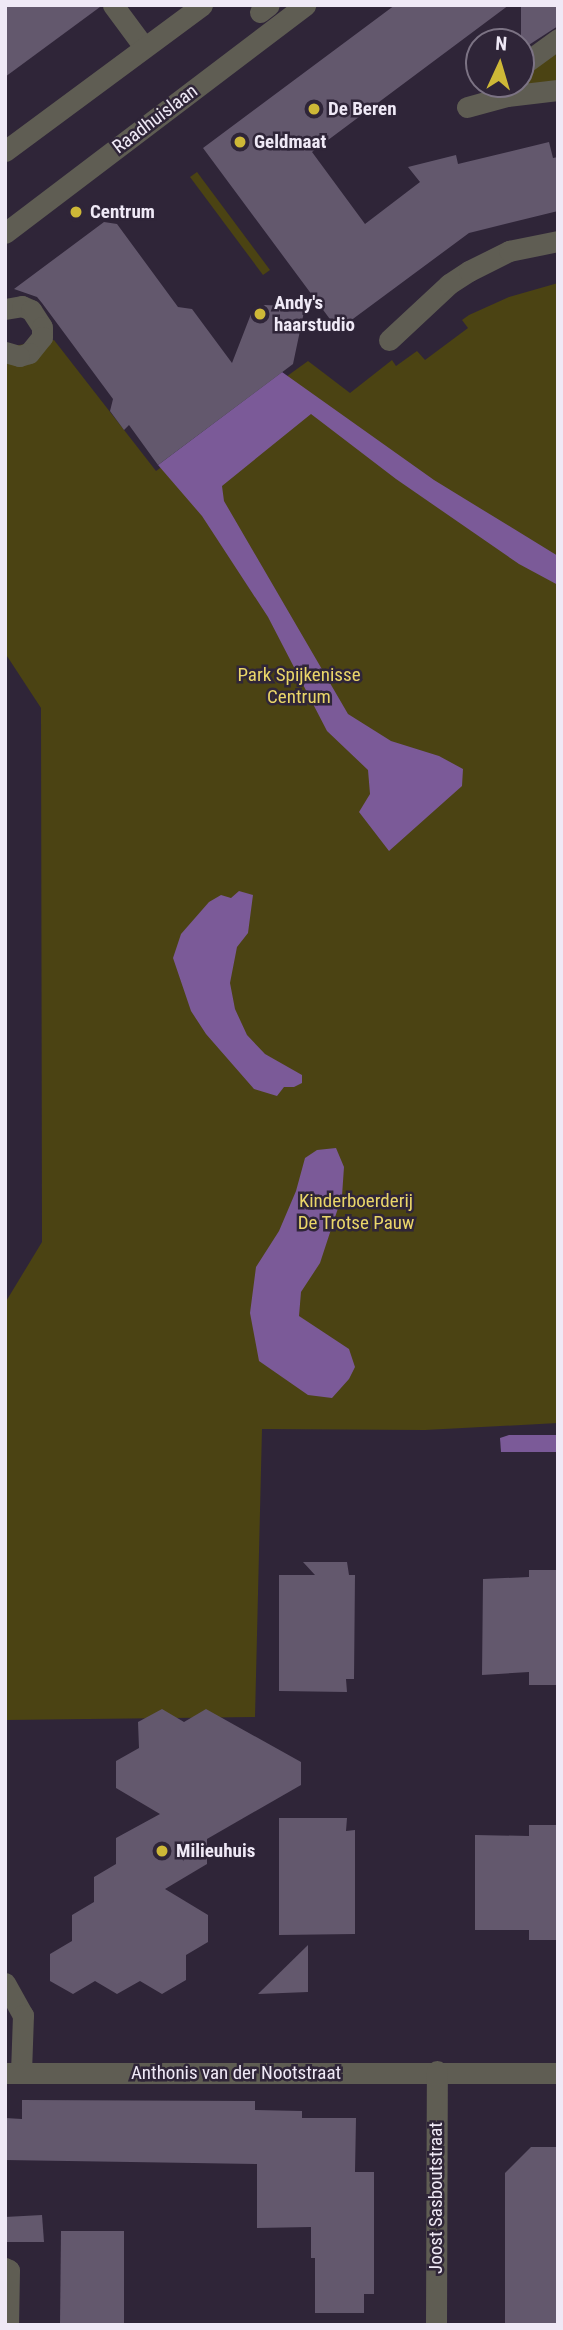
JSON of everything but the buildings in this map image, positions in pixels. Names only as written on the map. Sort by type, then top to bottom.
[{"type":"street","points":[[113,5],[144,47]]},
{"type":"street","points":[[5,151],[144,47],[184,12],[202,5]]},
{"type":"street","name":"Raadhuislaan","points":[[5,233],[305,5]]},
{"type":"street","points":[[535,56],[558,39]]},
{"type":"street","points":[[535,93],[558,90]]},
{"type":"street","points":[[479,98],[467,107],[500,98]]},
{"type":"street","points":[[389,340],[449,284],[469,271],[509,251],[558,242]]},
{"type":"street","points":[[5,309],[22,306],[31,310],[42,327],[42,337],[29,353],[19,356],[5,352]]},
{"type":"street","points":[[5,1983],[23,2015],[13,2073]]},
{"type":"street","name":"Joost Sasboutstraat","points":[[436,2325],[437,2071]]},
{"type":"street","name":"Anthonis van der Nootstraat","points":[[13,2073],[558,2073]]},
{"type":"street","points":[[5,2268],[9,2270],[8,2325]]},
{"type":"green space","points":[[551,49],[558,58],[558,85],[535,88],[535,60]]},
{"type":"green space","points":[[197,172],[270,270],[263,275],[190,177]]},
{"type":"green space","name":"Park Spijkenisse Centrum","points":[[558,283],[558,1423],[425,1430],[262,1429],[255,1717],[5,1720],[5,1303],[42,1242],[41,708],[5,653],[5,347],[54,340],[156,471],[308,361],[350,393],[392,360],[396,366],[417,351],[425,360],[468,328],[462,320],[469,315],[509,297]]},
{"type":"shaded area","points":[[282,372],[434,480],[558,556],[558,585],[519,564],[396,479],[311,414],[222,486],[224,501],[348,714],[391,741],[439,756],[463,769],[462,786],[389,851],[359,812],[370,794],[368,770],[327,731],[268,617],[202,516],[158,465]]},
{"type":"shaded area","points":[[239,891],[253,895],[248,933],[237,947],[230,983],[235,1009],[247,1035],[265,1054],[302,1075],[302,1083],[294,1087],[284,1087],[277,1096],[254,1089],[206,1034],[191,1011],[173,958],[181,934],[209,902],[221,895],[231,898]]},
{"type":"shaded area","points":[[336,1148],[344,1167],[342,1196],[320,1263],[301,1292],[299,1316],[349,1349],[355,1367],[349,1379],[332,1398],[308,1395],[259,1361],[250,1313],[256,1267],[279,1231],[296,1191],[305,1158],[317,1150]]},
{"type":"shaded area","points":[[509,1435],[558,1435],[558,1452],[501,1452],[500,1438]]},
{"type":"place","name":"De Beren","points":[[314,109]]},
{"type":"place","name":"Geldmaat","points":[[240,142]]},
{"type":"place","name":"Centrum","points":[[76,212]]},
{"type":"place","name":"Andy's haarstudio","points":[[260,314]]},
{"type":"place","name":"Milieuhuis","points":[[162,1851]]},
{"type":"park label","name":"Kinderboerderij De Trotse Pauw","points":[[356,1212]]}]
